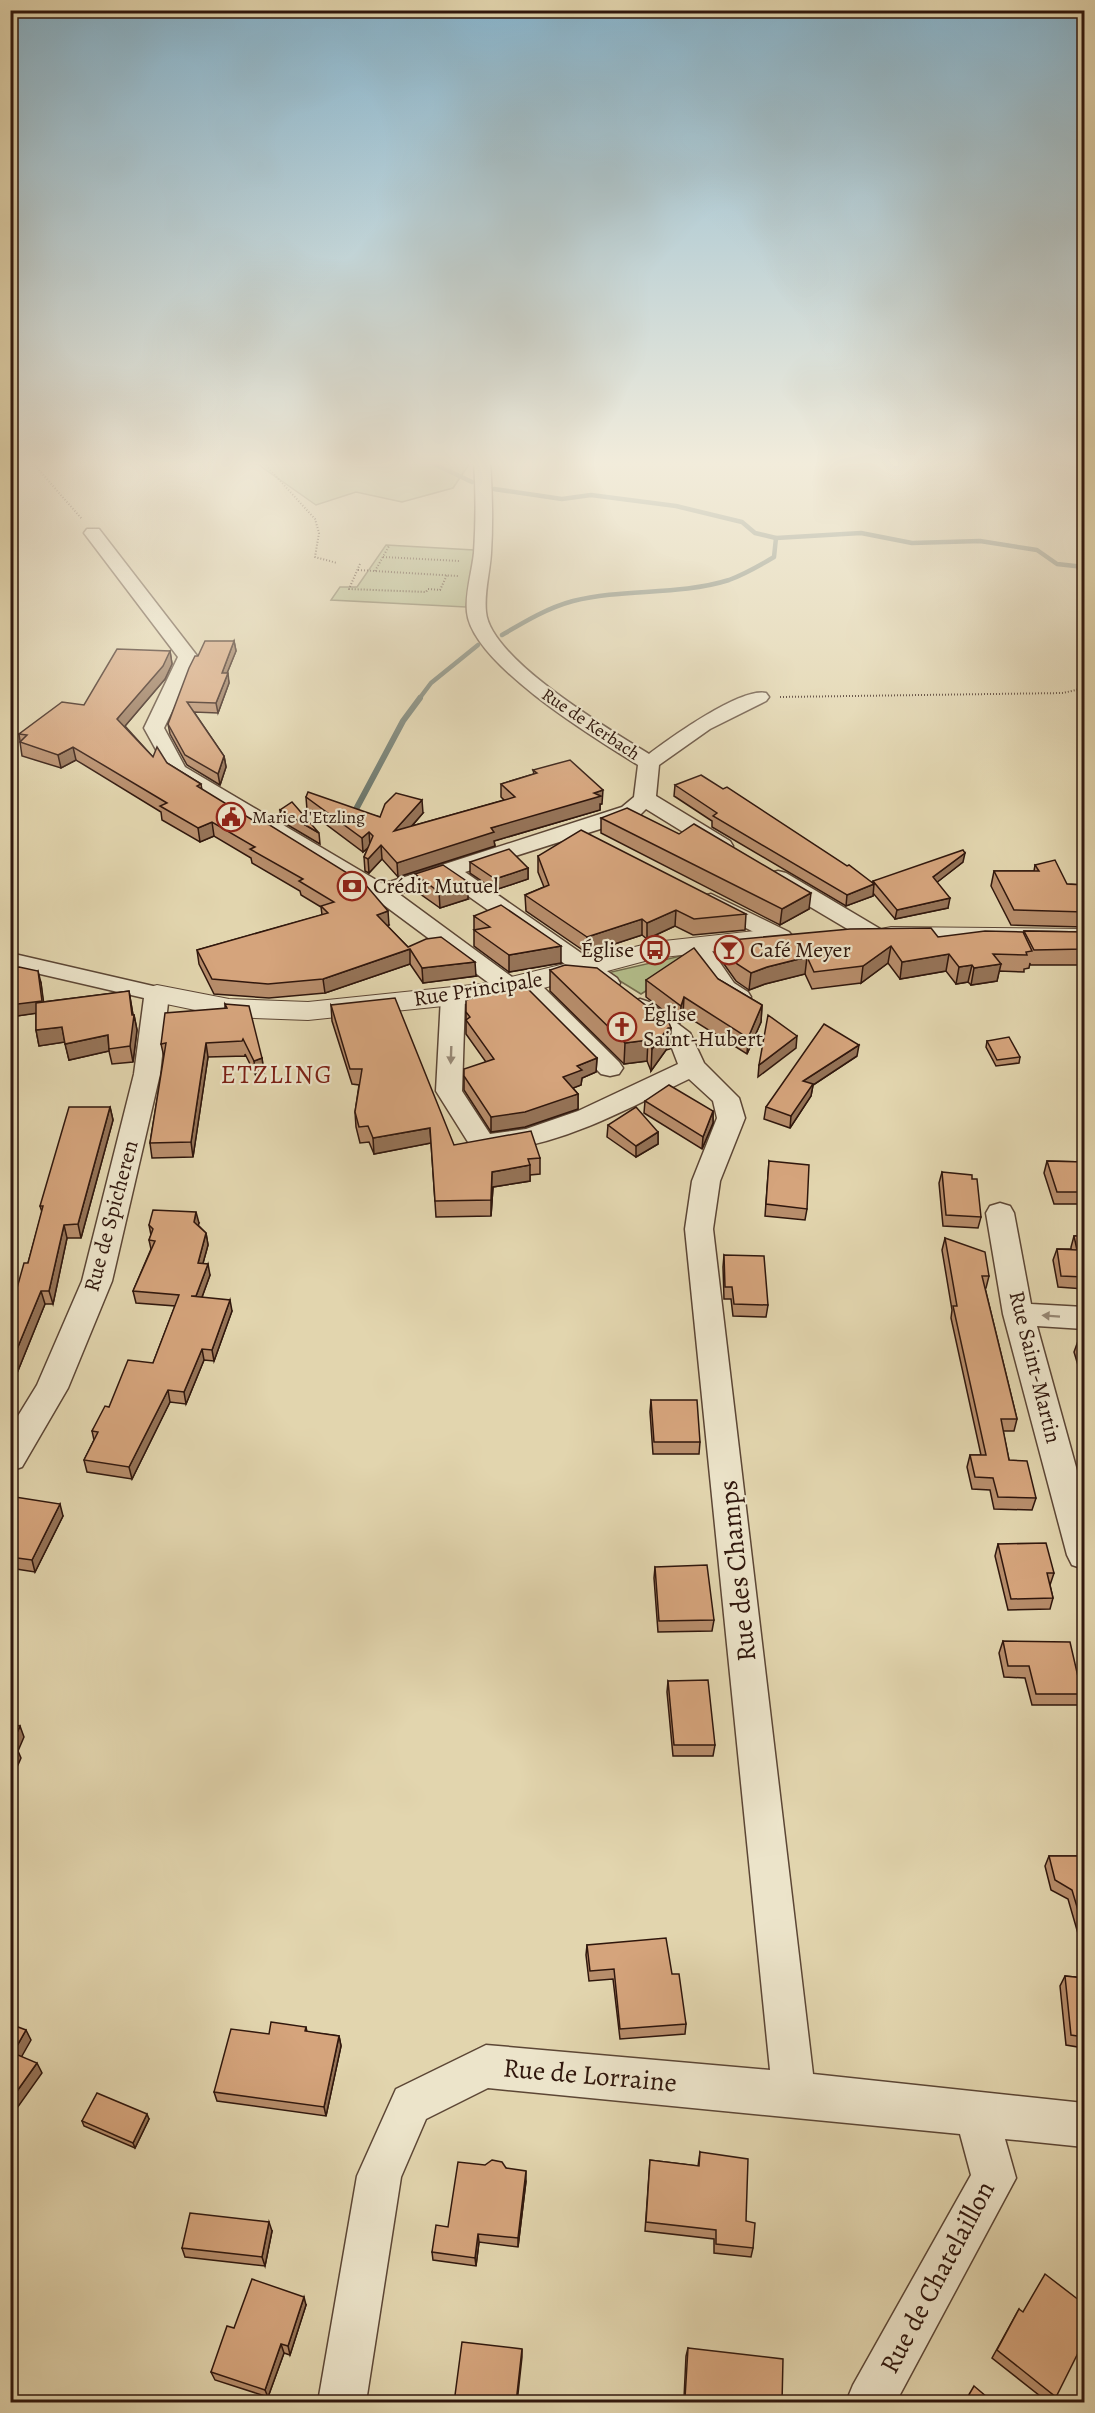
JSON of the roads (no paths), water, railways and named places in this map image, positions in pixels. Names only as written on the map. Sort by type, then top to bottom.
[{"type":"street","points":[[124,574],[188,657],[154,728],[177,771],[381,892],[518,986],[610,1068]]},
{"type":"street","name":"Rue de Kerbach","points":[[481,574],[476,615],[492,646],[547,694],[593,728],[649,763],[645,799]]},
{"type":"street","points":[[649,763],[703,725],[759,697]]},
{"type":"street","points":[[381,892],[630,812],[645,799],[874,935]]},
{"type":"street","points":[[572,830],[603,846]]},
{"type":"street","points":[[449,872],[587,967],[681,1039],[692,1067],[588,1117],[530,1137],[483,1144],[449,1091],[453,997]]},
{"type":"street","points":[[687,889],[804,936]]},
{"type":"street","name":"Rue Principale","points":[[157,993],[229,1008],[308,1011],[453,997],[518,986],[655,950],[696,946],[804,936],[918,934],[1084,937]]},
{"type":"street","points":[[696,946],[725,988],[739,997]]},
{"type":"street","points":[[10,960],[157,993]]},
{"type":"street","name":"Rue de Spicheren","points":[[10,1458],[52,1388],[98,1281],[147,1074],[157,993]]},
{"type":"street","name":"Rue des Champs","points":[[692,1067],[726,1098],[731,1118],[706,1181],[699,1228],[794,2094]]},
{"type":"street","name":"Rue Saint-Martin","points":[[1000,1213],[1018,1314],[1084,1555]]},
{"type":"street","points":[[1018,1314],[1084,1318]]},
{"type":"street","name":"Rue de Lorraine","points":[[342,2403],[379,2176],[411,2104],[486,2066],[794,2094],[1084,2125]]},
{"type":"street","name":"Rue de Chatelaillon","points":[[870,2403],[994,2178],[977,2115]]},
{"type":"waterway","points":[[502,635],[545,611],[573,601],[612,594],[710,585],[744,574]]},
{"type":"waterway","points":[[419,699],[431,683],[478,645]]},
{"type":"waterway","points":[[354,813],[403,721],[420,698]]},
{"type":"place","name":"Marie d'Etzling","points":[[231,817]]},
{"type":"place","name":"Crédit Mutuel","points":[[352,886]]},
{"type":"place","name":"Église","points":[[655,950]]},
{"type":"place","name":"Café Meyer","points":[[729,950]]},
{"type":"place","name":"Église Saint-Hubert","points":[[622,1027]]},
{"type":"district","name":"ETZLING","points":[[277,1074]]}]
